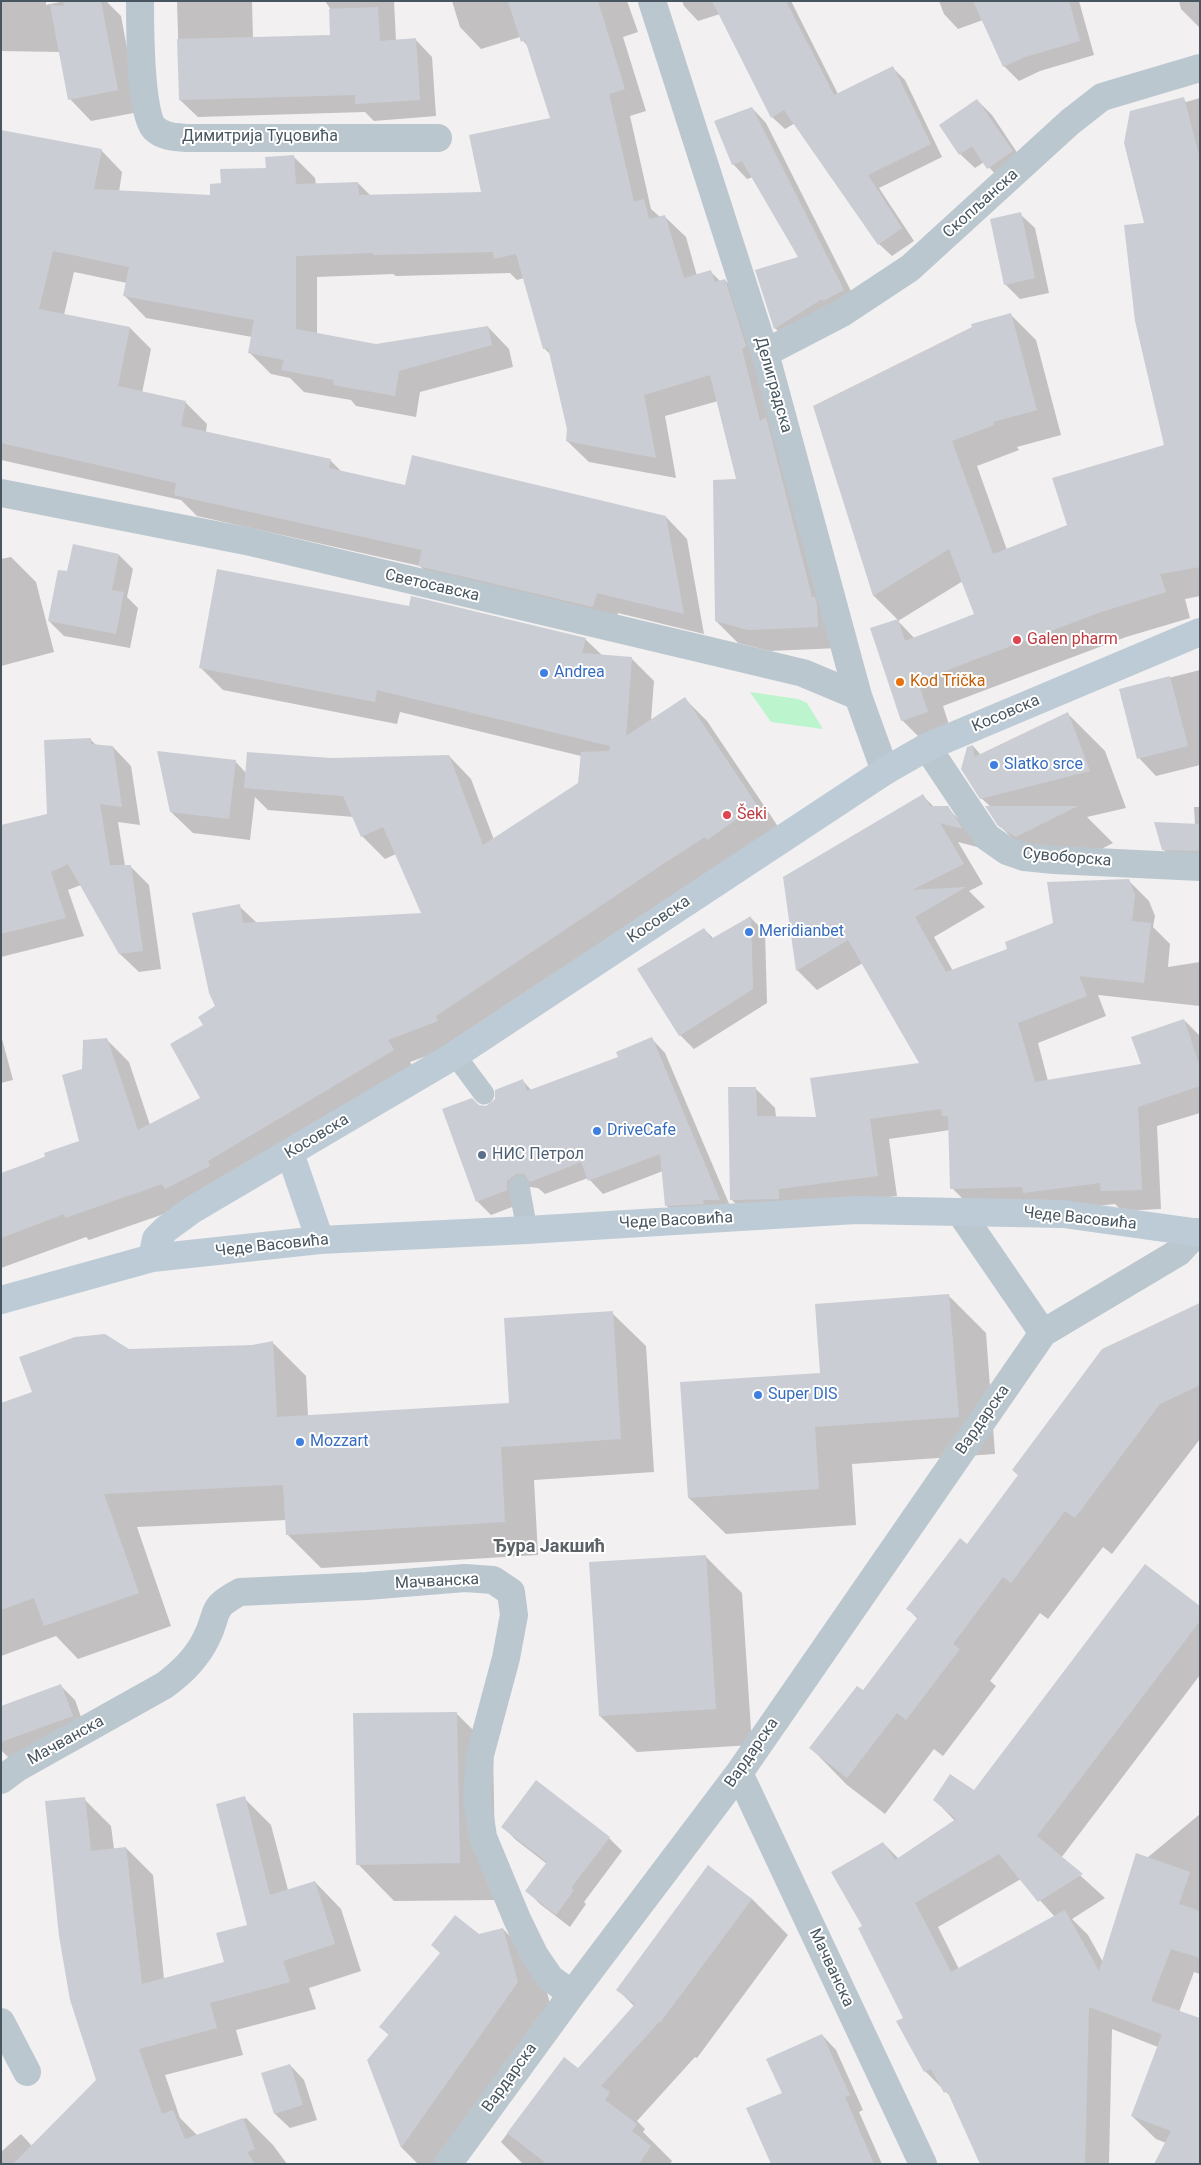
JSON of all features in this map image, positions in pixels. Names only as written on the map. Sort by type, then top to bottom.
[{"type":"main road","name":"Косовска","points":[[152,1258],[156,1239],[166,1229],[192,1210],[455,1055],[885,771],[927,747],[1200,632]]},
{"type":"main road","points":[[290,1153],[320,1240]]},
{"type":"main road","name":"Чеде Васовића","points":[[1,1300],[152,1258],[320,1240],[527,1230],[856,1210],[1063,1214],[1198,1233]]},
{"type":"street","name":"Димитрија Туцовића","points":[[140,1],[145,107],[153,127],[164,136],[187,138],[438,138]]},
{"type":"street","name":"Делиградска","points":[[652,1],[765,353],[858,696],[885,771]]},
{"type":"street","name":"Скопљанска","points":[[765,353],[842,313],[910,268],[1070,122],[1102,97],[1200,68]]},
{"type":"street","name":"Светосавска","points":[[1,492],[246,542],[736,657],[803,673],[858,696]]},
{"type":"street","name":"Сувоборска","points":[[927,747],[986,837],[1007,851],[1024,857],[1054,860],[1200,867]]},
{"type":"street","points":[[960,1212],[1043,1333]]},
{"type":"street","name":"Вардарска","points":[[448,2164],[572,1994],[739,1773],[1043,1333],[1179,1252],[1198,1233]]},
{"type":"street","name":"Мачванска","points":[[1,1780],[17,1768],[165,1685],[186,1669],[206,1639],[214,1612],[224,1600],[240,1592],[366,1586],[465,1578],[493,1580],[511,1592],[514,1615],[506,1658],[480,1755],[477,1798],[483,1837],[497,1875],[535,1956],[550,1978],[572,1994]]},
{"type":"street","name":"Мачванска","points":[[739,1773],[922,2164]]},
{"type":"street","points":[[1,2022],[27,2072]]},
{"type":"lane","points":[[455,1055],[484,1094]]},
{"type":"lane","points":[[519,1186],[527,1230]]},
{"type":"green space","points":[[750,692],[798,699],[807,703],[823,729],[771,722]]},
{"type":"building","points":[[63,1],[101,1],[118,90],[68,100],[50,5],[64,6]]},
{"type":"building","points":[[508,1],[598,1],[625,89],[609,94],[634,202],[644,199],[649,219],[665,215],[684,278],[711,270],[715,282],[725,279],[746,346],[742,349],[760,421],[766,417],[812,597],[815,597],[818,627],[748,630],[715,621],[713,480],[736,479],[710,375],[644,395],[656,458],[566,441],[567,429],[548,348],[543,349],[516,254],[494,259],[493,252],[296,256],[296,329],[376,344],[488,326],[492,345],[399,371],[395,396],[333,385],[334,380],[281,370],[284,360],[248,353],[254,320],[123,296],[129,267],[53,251],[39,309],[130,327],[118,386],[186,401],[181,426],[331,459],[329,468],[405,485],[412,455],[666,516],[684,614],[597,593],[593,607],[418,566],[422,550],[174,495],[176,483],[1,443],[1,130],[102,149],[94,189],[210,195],[210,184],[221,183],[220,169],[266,168],[265,157],[294,155],[296,184],[358,182],[359,195],[481,192],[469,135],[550,118],[525,40],[521,42]]},
{"type":"building","points":[[712,1],[786,1],[834,95],[893,66],[931,144],[868,175],[902,228],[878,245],[784,110],[771,118]]},
{"type":"building","points":[[973,1],[1069,1],[1080,41],[1025,57],[1003,67]]},
{"type":"building","points":[[378,7],[380,41],[416,38],[420,100],[355,104],[355,95],[179,100],[177,39],[330,35],[329,9]]},
{"type":"building","points":[[1184,97],[1200,159],[1200,567],[1160,574],[1166,592],[1101,612],[918,681],[928,712],[901,721],[870,628],[898,619],[905,641],[974,614],[949,549],[873,596],[813,406],[972,327],[971,324],[1011,313],[1037,410],[993,422],[994,425],[952,441],[993,554],[1067,525],[1052,478],[1164,445],[1135,321],[1124,225],[1144,223],[1124,143],[1130,111]]},
{"type":"building","points":[[977,99],[1013,151],[987,169],[972,146],[959,155],[939,125]]},
{"type":"building","points":[[752,107],[844,290],[823,301],[822,299],[774,329],[755,270],[798,257],[742,161],[732,165],[714,121]]},
{"type":"building","points":[[1021,212],[1035,278],[1004,285],[990,219]]},
{"type":"building","points":[[73,544],[119,554],[112,590],[124,592],[116,634],[48,621],[58,570],[67,571]]},
{"type":"building","points":[[217,569],[409,606],[411,596],[586,638],[582,653],[632,657],[626,736],[685,697],[757,805],[707,840],[705,837],[663,864],[436,1016],[438,1021],[388,1040],[394,1050],[208,1161],[210,1166],[165,1189],[162,1184],[65,1218],[64,1214],[1,1238],[1,1173],[45,1157],[44,1153],[79,1141],[62,1075],[82,1069],[83,1040],[107,1038],[138,1130],[200,1098],[170,1044],[203,1025],[198,1017],[215,1006],[209,993],[192,913],[240,904],[243,923],[421,913],[383,827],[361,837],[343,796],[244,788],[247,752],[331,758],[449,755],[483,845],[578,783],[581,752],[609,751],[610,746],[377,690],[375,702],[199,668]]},
{"type":"building","points":[[1170,676],[1188,746],[1137,759],[1119,689]]},
{"type":"building","points":[[1068,712],[1090,771],[980,799],[961,769],[967,747],[973,745],[974,757]]},
{"type":"building","points":[[91,738],[91,744],[113,746],[122,807],[100,804],[110,865],[131,865],[143,951],[119,954],[68,864],[51,872],[66,918],[1,934],[1,825],[47,814],[44,740]]},
{"type":"building","points":[[157,751],[236,760],[229,819],[170,812]]},
{"type":"building","points":[[923,794],[930,806],[948,806],[963,829],[940,823],[964,864],[912,890],[966,887],[915,917],[946,972],[1007,949],[1005,942],[1053,923],[1047,882],[1129,879],[1135,895],[1132,921],[1151,923],[1144,983],[1079,976],[1087,996],[1018,1023],[1035,1082],[1141,1064],[1131,1037],[1184,1019],[1200,1067],[1200,1086],[1138,1107],[1142,1190],[1101,1191],[1100,1183],[1023,1193],[1022,1187],[950,1189],[948,1116],[942,1116],[941,1109],[870,1119],[878,1176],[779,1189],[779,1199],[730,1200],[728,1087],[756,1087],[757,1116],[816,1117],[810,1078],[919,1063],[848,940],[796,971],[783,877]]},
{"type":"building","points":[[985,806],[1078,806],[1016,837],[998,826]]},
{"type":"building","points":[[1154,822],[1200,824],[1200,851],[1162,850]]},
{"type":"building","points":[[751,916],[753,989],[679,1036],[637,969],[704,928],[711,939]]},
{"type":"building","points":[[652,1037],[720,1200],[703,1200],[704,1204],[665,1206],[660,1154],[588,1181],[581,1162],[530,1182],[524,1174],[516,1174],[507,1181],[507,1190],[476,1202],[442,1109],[472,1098],[479,1105],[486,1106],[495,1099],[495,1090],[523,1079],[527,1091],[618,1057],[616,1052]]},
{"type":"building","points":[[949,1294],[959,1417],[815,1427],[819,1489],[688,1498],[680,1382],[820,1373],[815,1304]]},
{"type":"building","points":[[1200,1303],[1200,1385],[1160,1404],[1075,1518],[1065,1511],[1011,1583],[1003,1577],[953,1644],[960,1649],[906,1720],[897,1713],[847,1778],[809,1748],[857,1686],[863,1690],[918,1617],[906,1609],[960,1538],[967,1544],[1018,1475],[1012,1470],[1102,1349]]},
{"type":"building","points":[[613,1311],[621,1439],[501,1447],[505,1522],[286,1535],[283,1485],[104,1494],[139,1593],[44,1626],[34,1598],[1,1610],[1,1403],[32,1392],[19,1357],[75,1337],[105,1334],[129,1349],[252,1345],[273,1341],[277,1417],[509,1403],[504,1318]]},
{"type":"building","points":[[706,1555],[716,1709],[599,1716],[589,1562]]},
{"type":"building","points":[[1145,1564],[1200,1606],[1200,1621],[1037,1836],[1083,1874],[1038,1902],[999,1854],[915,1903],[951,1972],[1065,1910],[1099,1971],[1136,1853],[1190,1872],[1179,1904],[1200,1911],[1200,1958],[1171,1949],[1151,2001],[1200,2018],[1200,2164],[1154,2164],[1171,2131],[1131,2116],[1162,2034],[1089,2007],[1085,2164],[980,2164],[947,2091],[944,2093],[931,2069],[924,2072],[896,2021],[903,2018],[858,1928],[862,1926],[831,1872],[883,1842],[895,1860],[956,1819],[933,1800],[950,1774],[974,1790]]},
{"type":"building","points":[[61,1684],[73,1716],[1,1742],[1,1706]]},
{"type":"building","points":[[457,1712],[460,1863],[356,1865],[353,1713]]},
{"type":"building","points":[[536,1780],[610,1837],[571,1888],[574,1890],[556,1915],[525,1891],[547,1862],[501,1827]]},
{"type":"building","points":[[245,1796],[270,1895],[315,1881],[335,1944],[283,1961],[290,1982],[210,2003],[217,2028],[139,2049],[162,2114],[173,2110],[185,2139],[243,2118],[255,2149],[247,2152],[255,2164],[13,2164],[96,2080],[70,2000],[59,1936],[45,1801],[85,1797],[91,1851],[126,1847],[142,1984],[224,1962],[216,1933],[247,1925],[216,1804]]},
{"type":"building","points":[[708,1865],[752,1899],[660,2023],[601,2086],[610,2092],[605,2100],[637,2124],[632,2131],[651,2146],[639,2164],[547,2164],[507,2133],[564,2057],[578,2068],[635,2004],[616,1990]]},
{"type":"building","points":[[455,1915],[479,1934],[503,1928],[518,1982],[401,2148],[367,2060],[389,2034],[379,2027],[440,1953],[431,1945]]},
{"type":"building","points":[[822,2034],[850,2095],[845,2097],[874,2164],[771,2164],[746,2108],[782,2093],[766,2059]]},
{"type":"building","points":[[290,2064],[303,2105],[274,2114],[261,2073]]},
{"type":"place","name":"Galen pharm","points":[[1017,640]]},
{"type":"place","name":"Andrea","points":[[544,673]]},
{"type":"place","name":"Kod Trička","points":[[900,682]]},
{"type":"place","name":"Slatko srce","points":[[994,765]]},
{"type":"place","name":"Šeki","points":[[727,815]]},
{"type":"place","name":"Meridianbet","points":[[749,932]]},
{"type":"place","name":"DriveCafe","points":[[597,1131]]},
{"type":"place","name":"НИС Петрол","points":[[482,1155]]},
{"type":"place","name":"Super DIS","points":[[758,1395]]},
{"type":"place","name":"Mozzart","points":[[300,1442]]},
{"type":"district","name":"Ђура Јакшић","points":[[549,1547]]}]
